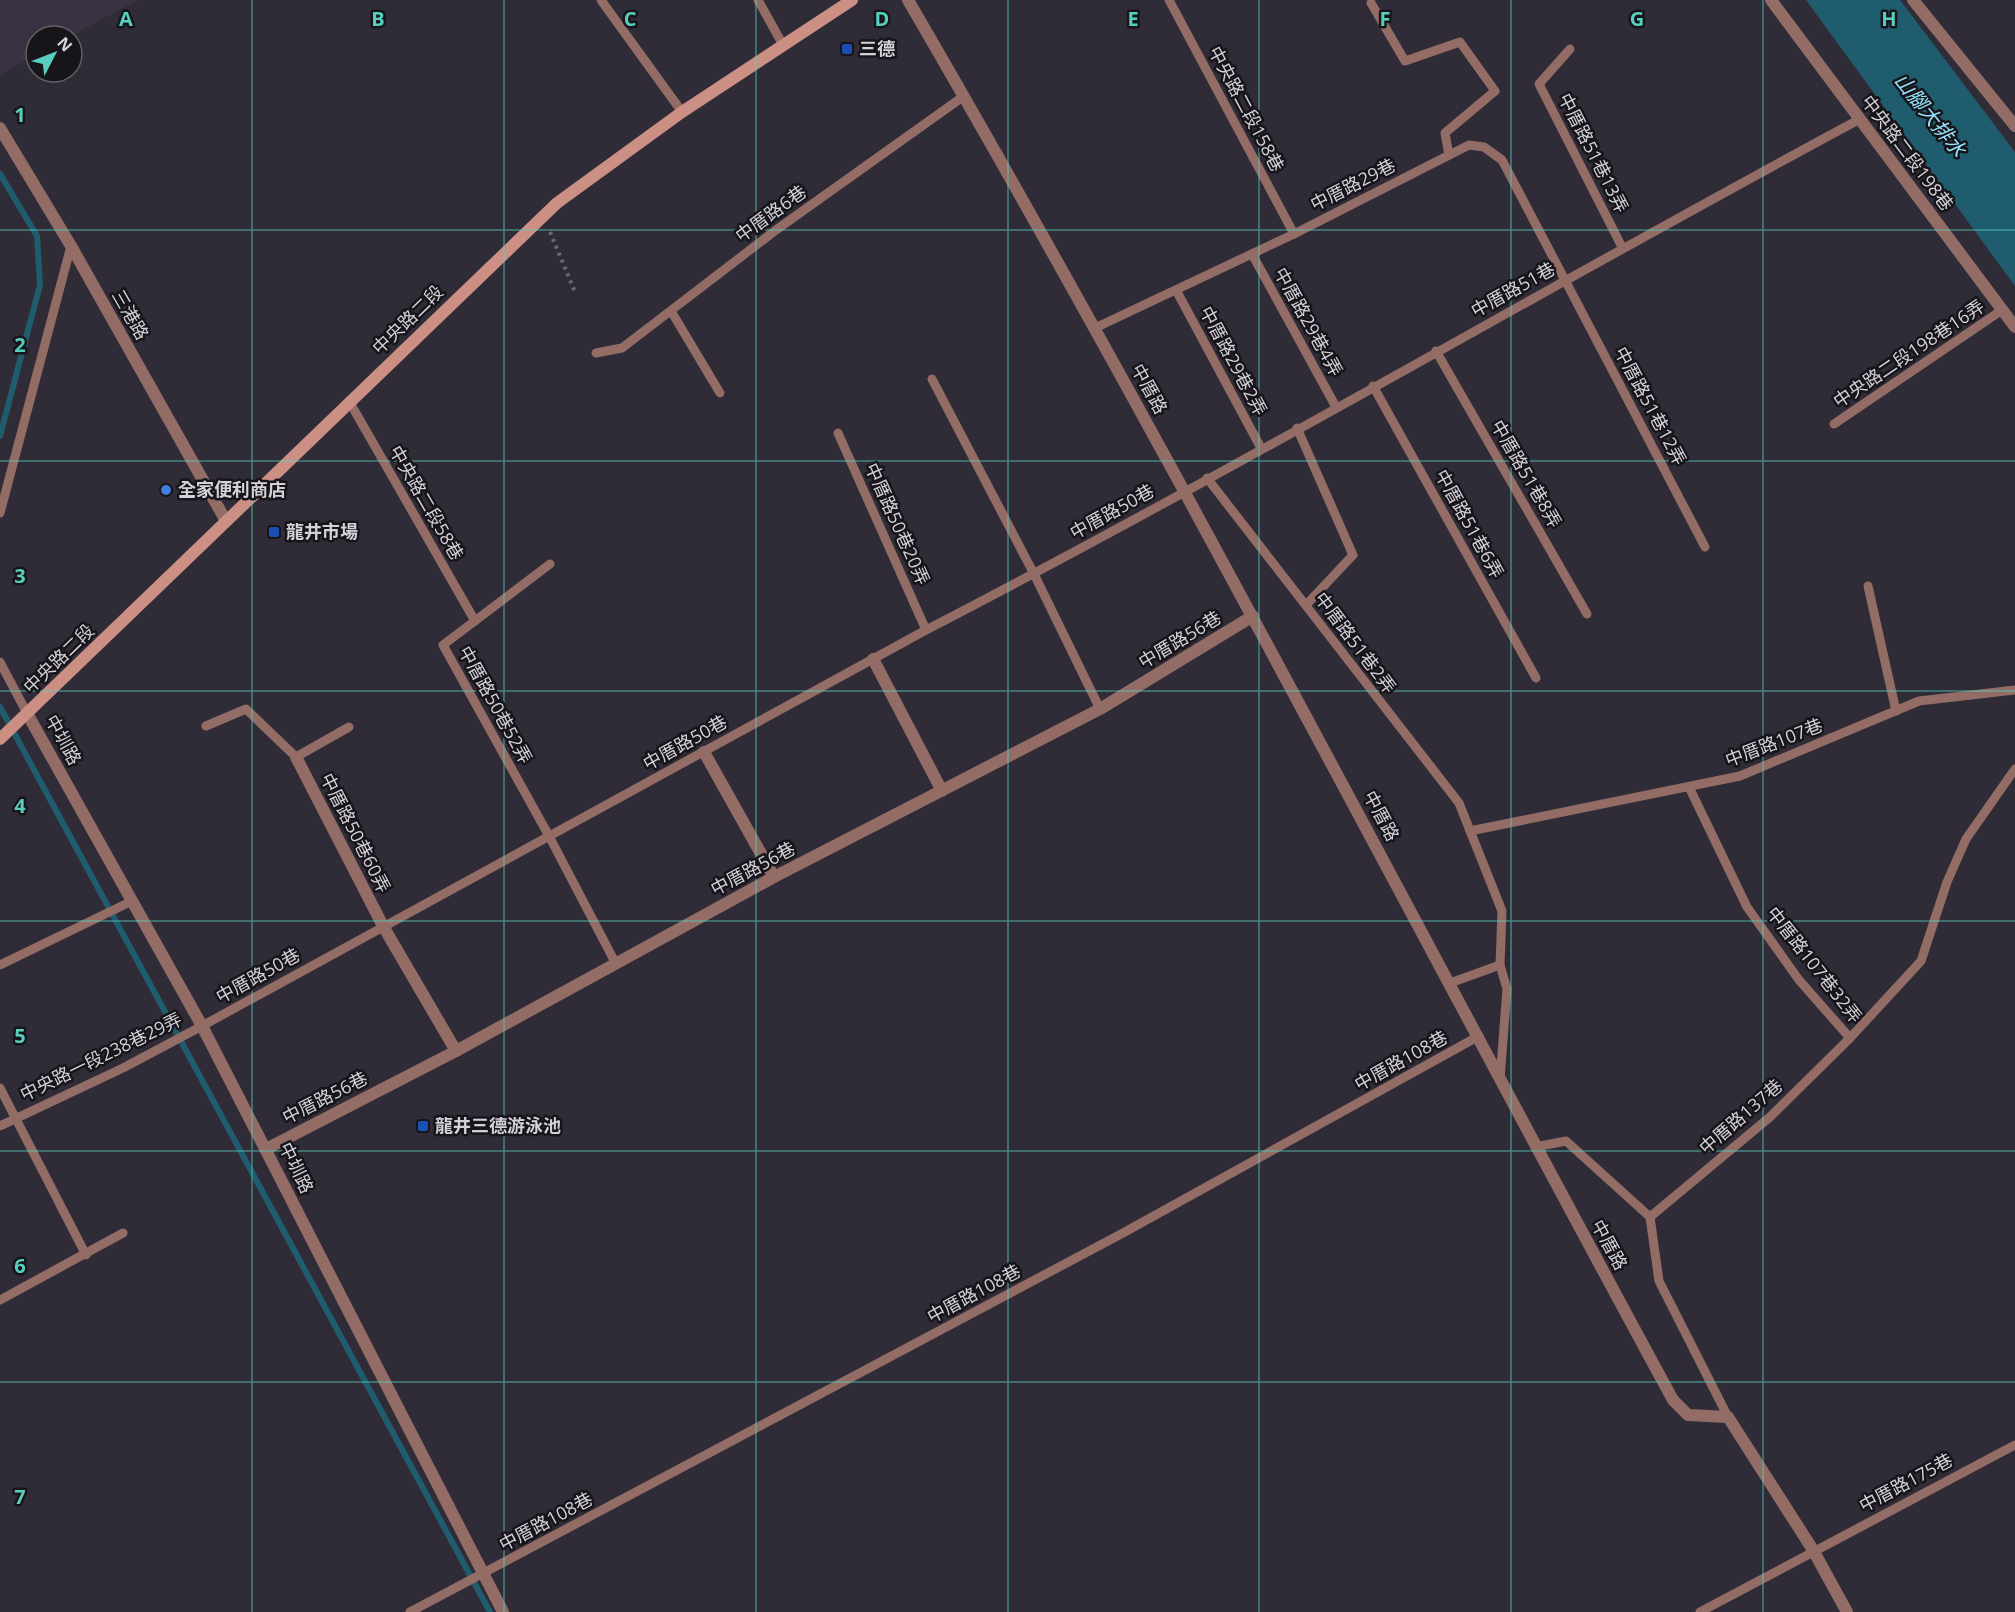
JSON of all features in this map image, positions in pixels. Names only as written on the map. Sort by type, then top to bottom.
[{"type":"street","name":"中央路二段","points":[[0,739],[543,216],[589,179],[681,112],[852,0]]},
{"type":"street","name":"中厝路","points":[[908,0],[1095,328],[1253,616],[1479,1036],[1535,1148],[1673,1400],[1688,1415],[1728,1417]]},
{"type":"street","name":"中央路二段198巷","points":[[1771,0],[2015,327]]},
{"type":"street","points":[[1913,0],[2015,126]]},
{"type":"street","name":"三港路","points":[[0,128],[70,246],[226,521]]},
{"type":"street","name":"中厝路56巷","points":[[266,1149],[456,1051],[774,877],[1100,709],[1253,616]]},
{"type":"street","points":[[873,659],[942,791]]},
{"type":"street","name":"中圳路","points":[[28,714],[202,1026],[503,1612]]},
{"type":"street","points":[[704,752],[774,877]]},
{"type":"street","name":"中厝路50巷60弄","points":[[296,757],[383,926],[456,1051]]},
{"type":"street","points":[[1728,1417],[1813,1550],[1847,1612]]},
{"type":"lane","points":[[601,0],[681,112]]},
{"type":"lane","points":[[758,0],[783,45]]},
{"type":"lane","name":"中央路二段158巷","points":[[1169,0],[1294,234]]},
{"type":"lane","points":[[1371,3],[1405,61],[1460,42],[1495,91],[1445,133],[1449,155]]},
{"type":"lane","name":"中厝路51巷13弄","points":[[1570,49],[1539,84],[1622,247]]},
{"type":"lane","name":"中厝路6巷","points":[[596,353],[622,348],[776,230],[964,96]]},
{"type":"lane","name":"中厝路51巷","points":[[1184,491],[1622,247],[1860,120]]},
{"type":"lane","name":"中厝路29巷","points":[[1095,328],[1294,234],[1469,145],[1484,147],[1502,160],[1565,280]]},
{"type":"lane","points":[[0,513],[4,478],[70,246]]},
{"type":"lane","name":"中厝路29巷4弄","points":[[1252,254],[1336,407]]},
{"type":"lane","name":"中厝路51巷12弄","points":[[1565,280],[1706,547]]},
{"type":"lane","name":"中厝路29巷2弄","points":[[1176,290],[1261,448]]},
{"type":"lane","name":"中央路二段198巷16弄","points":[[1834,424],[2002,310]]},
{"type":"lane","points":[[671,311],[720,393]]},
{"type":"lane","name":"中厝路51巷8弄","points":[[1436,351],[1587,614]]},
{"type":"lane","points":[[932,380],[1034,574],[1100,709]]},
{"type":"lane","name":"中厝路51巷6弄","points":[[1373,386],[1536,678]]},
{"type":"lane","name":"中央路二段58巷","points":[[349,401],[475,621]]},
{"type":"lane","points":[[1297,428],[1353,555],[1306,605]]},
{"type":"lane","name":"中厝路50巷20弄","points":[[838,433],[926,630]]},
{"type":"lane","name":"中厝路51巷2弄","points":[[1207,478],[1402,733],[1459,803],[1502,911],[1500,965],[1507,989],[1500,1079]]},
{"type":"lane","name":"中厝路50巷","points":[[202,1026],[1184,491]]},
{"type":"lane","name":"中厝路50巷52弄","points":[[549,836],[443,645],[550,564]]},
{"type":"lane","points":[[1868,586],[1896,711]]},
{"type":"lane","points":[[0,662],[28,714]]},
{"type":"lane","name":"中厝路107巷","points":[[1470,831],[1740,776],[1919,701],[2015,690]]},
{"type":"lane","name":"中厝路50巷60弄","points":[[206,726],[246,710],[296,757]]},
{"type":"lane","points":[[296,757],[349,727]]},
{"type":"lane","name":"中厝路107巷32弄","points":[[1689,787],[1747,907],[1800,980],[1850,1038],[1921,961],[1947,882],[1966,839],[2015,769]]},
{"type":"lane","points":[[549,836],[616,964]]},
{"type":"lane","points":[[0,965],[132,901]]},
{"type":"lane","points":[[1450,983],[1500,965]]},
{"type":"lane","name":"中央路一段238巷29弄","points":[[0,1126],[123,1068],[202,1026]]},
{"type":"lane","name":"中厝路108巷","points":[[410,1612],[1124,1233],[1479,1036]]},
{"type":"lane","name":"中厝路137巷","points":[[1650,1217],[1770,1117],[1850,1038]]},
{"type":"lane","points":[[0,1088],[86,1255]]},
{"type":"lane","points":[[1535,1148],[1566,1141],[1650,1217],[1659,1281],[1728,1417]]},
{"type":"lane","points":[[0,1300],[123,1233]]},
{"type":"lane","name":"中厝路175巷","points":[[1700,1612],[1813,1550],[2015,1445]]},
{"type":"path","points":[[543,216],[575,292]]},
{"type":"shaded area","points":[[0,0],[138,0],[84,29],[84,24],[24,24],[24,62],[0,75]]},
{"type":"water","name":"山腳大排水","points":[[1806,0],[1900,0],[2015,152],[2015,286]]},
{"type":"waterway","points":[[0,174],[37,236],[40,285],[0,436]]},
{"type":"waterway","points":[[0,707],[490,1612]]},
{"type":"place","name":"三德","points":[[847,49]]},
{"type":"place","name":"全家便利商店","points":[[166,490]]},
{"type":"place","name":"龍井市場","points":[[274,532]]},
{"type":"place","name":"龍井三德游泳池","points":[[423,1126]]}]
